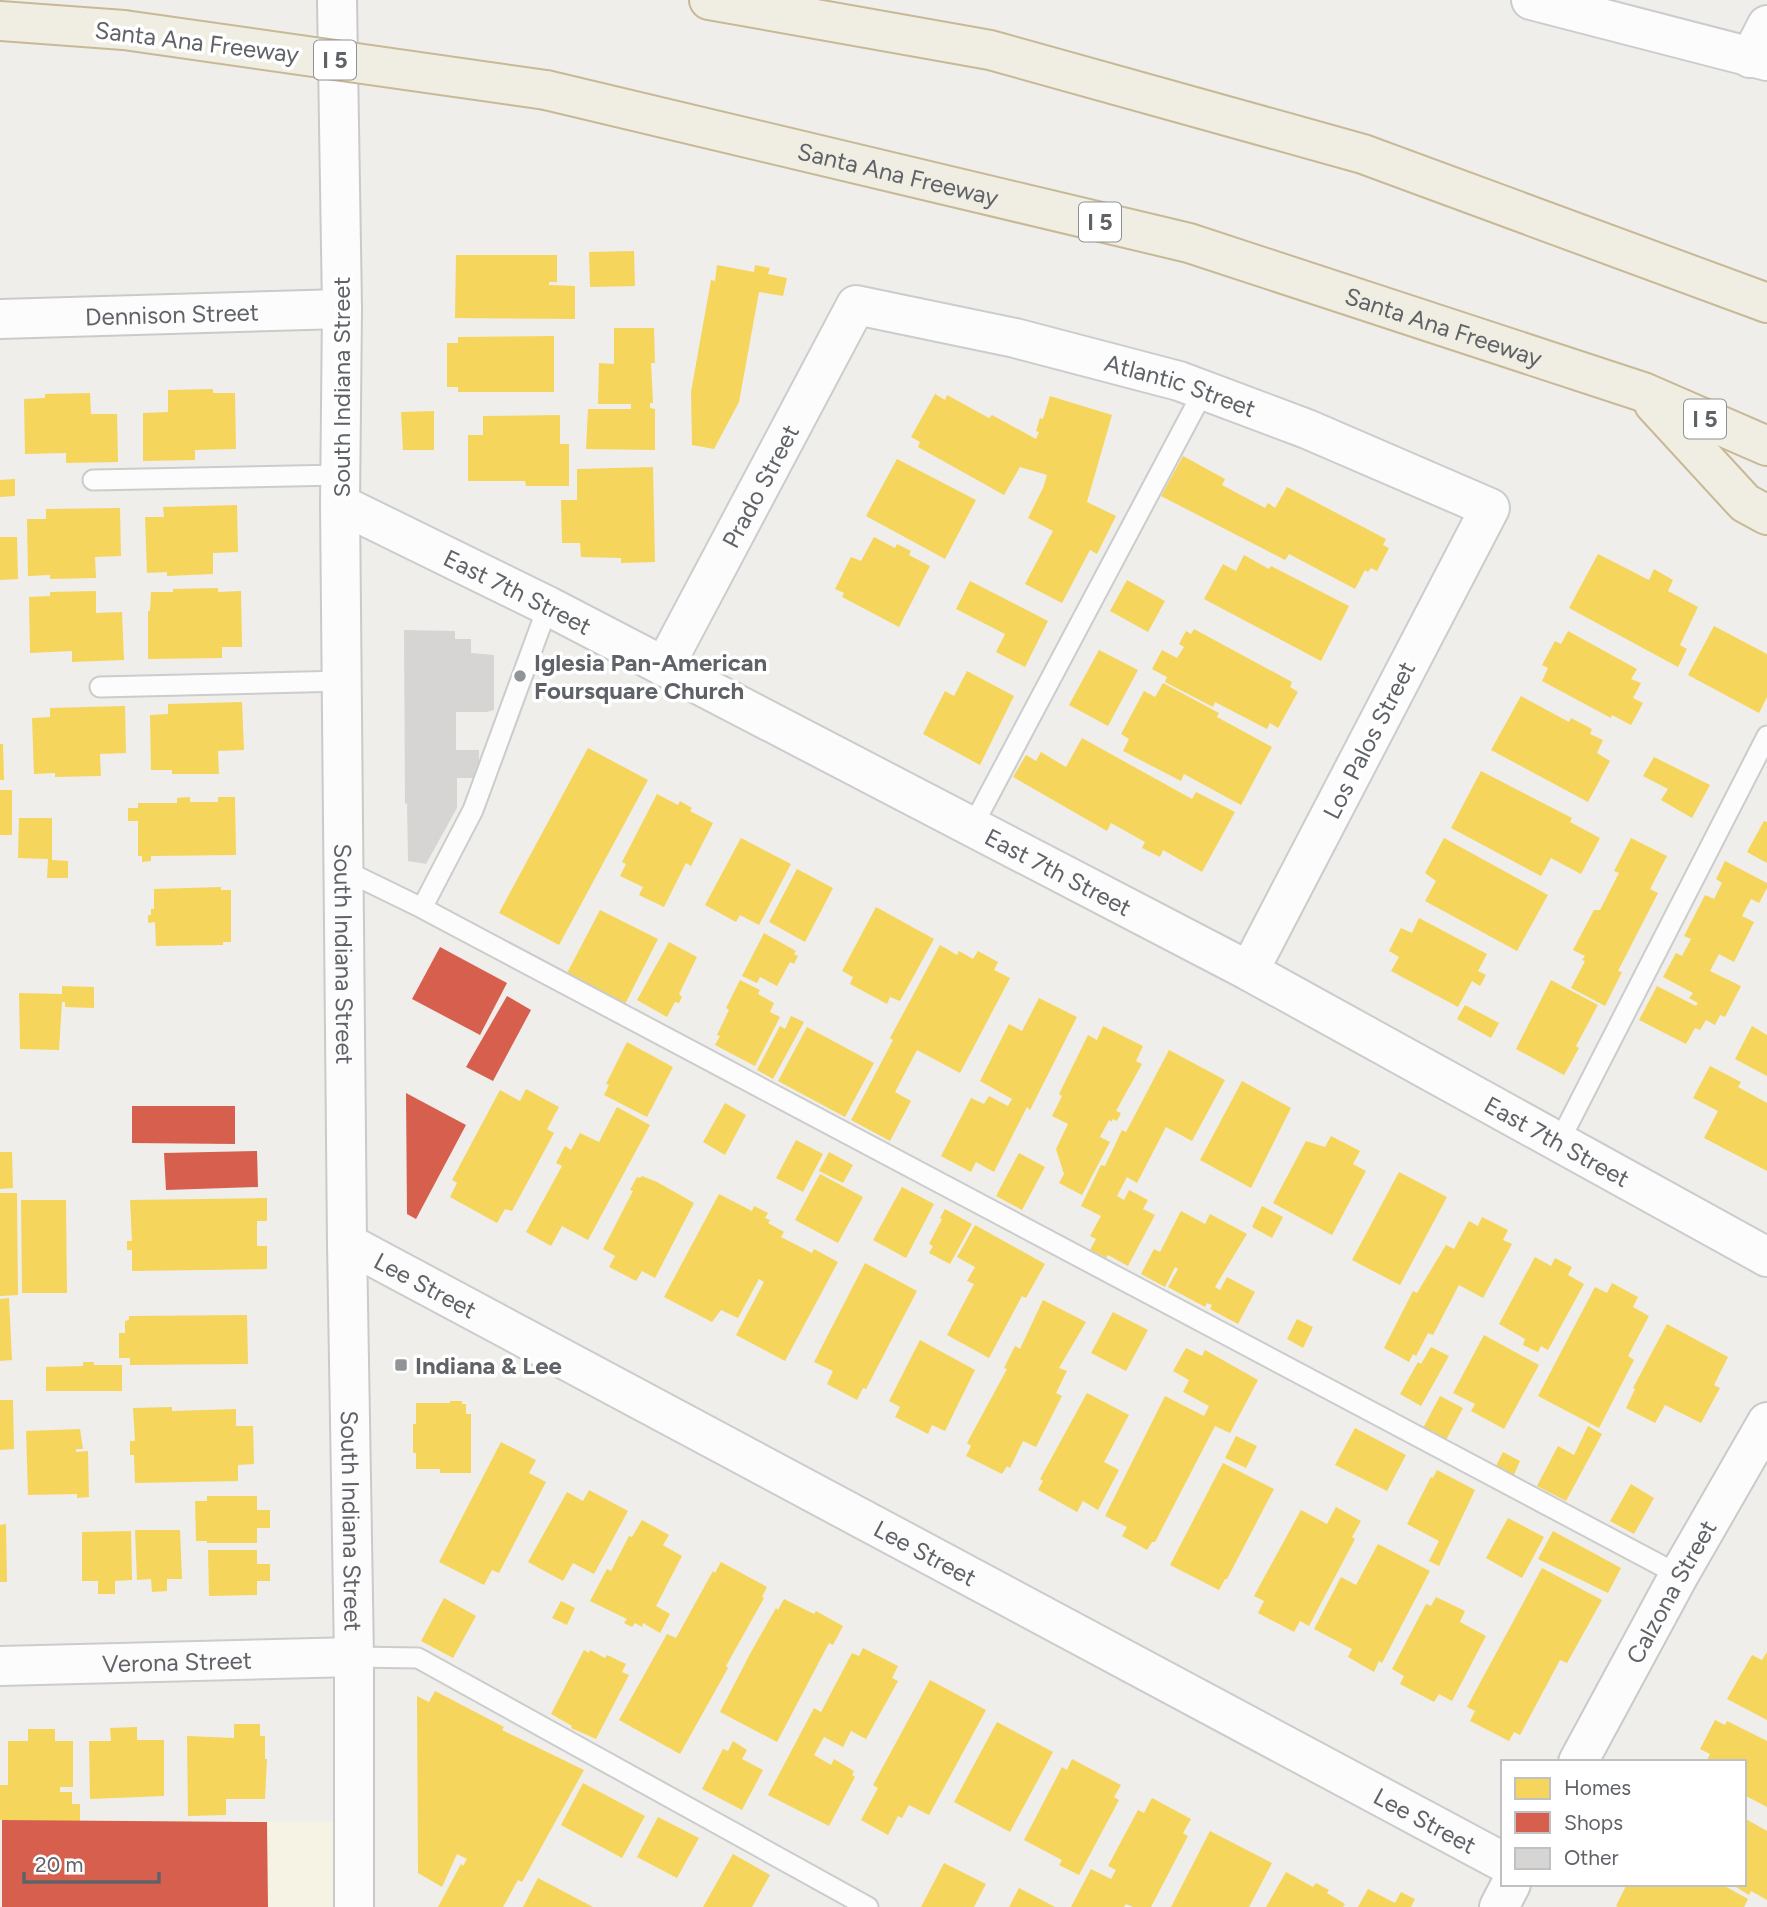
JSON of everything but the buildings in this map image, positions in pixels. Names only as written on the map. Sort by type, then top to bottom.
[{"type":"highway","points":[[709,0],[990,50],[1350,150],[1767,303]]},
{"type":"highway","name":"Santa Ana Freeway","points":[[0,21],[124,30],[546,90],[1189,243],[1643,392],[1767,446]]},
{"type":"highway","points":[[1643,392],[1745,503],[1767,514]]},
{"type":"street","name":"South Indiana Street","points":[[337,0],[342,309],[340,489],[354,1657],[354,1907]]},
{"type":"street","points":[[1531,0],[1761,48]]},
{"type":"street","name":"Atlantic Street","points":[[856,305],[1015,338],[1180,381],[1307,429],[1490,508]]},
{"type":"street","name":"Prado Street","points":[[664,667],[856,305]]},
{"type":"street","name":"Dennison Street","points":[[0,319],[342,309]]},
{"type":"street","name":"East 7th Street","points":[[340,489],[548,606],[1249,971],[1767,1257]]},
{"type":"street","name":"Los Palos Street","points":[[1249,971],[1490,508]]},
{"type":"street","name":"Lee Street","points":[[347,1243],[1501,1861]]},
{"type":"street","name":"Calzona Street","points":[[1579,1760],[1679,1575],[1767,1422]]},
{"type":"street","name":"Verona Street","points":[[0,1666],[354,1657]]},
{"type":"street","points":[[1499,1907],[1510,1886]]},
{"type":"lane","points":[[972,827],[1204,390]]},
{"type":"lane","points":[[93,480],[340,489]]},
{"type":"lane","points":[[422,908],[473,810],[548,606]]},
{"type":"lane","points":[[100,687],[343,681]]},
{"type":"lane","points":[[1559,1142],[1767,736]]},
{"type":"lane","points":[[345,870],[422,908],[1679,1575]]},
{"type":"lane","points":[[354,1657],[418,1658],[868,1907]]},
{"type":"shaded area","points":[[2,1820],[354,1822],[353,1907],[2,1907]]},
{"type":"place","name":"Iglesia Pan-American Foursquare Church","points":[[520,676]]},
{"type":"place","name":"Indiana & Lee","points":[[401,1365]]}]
